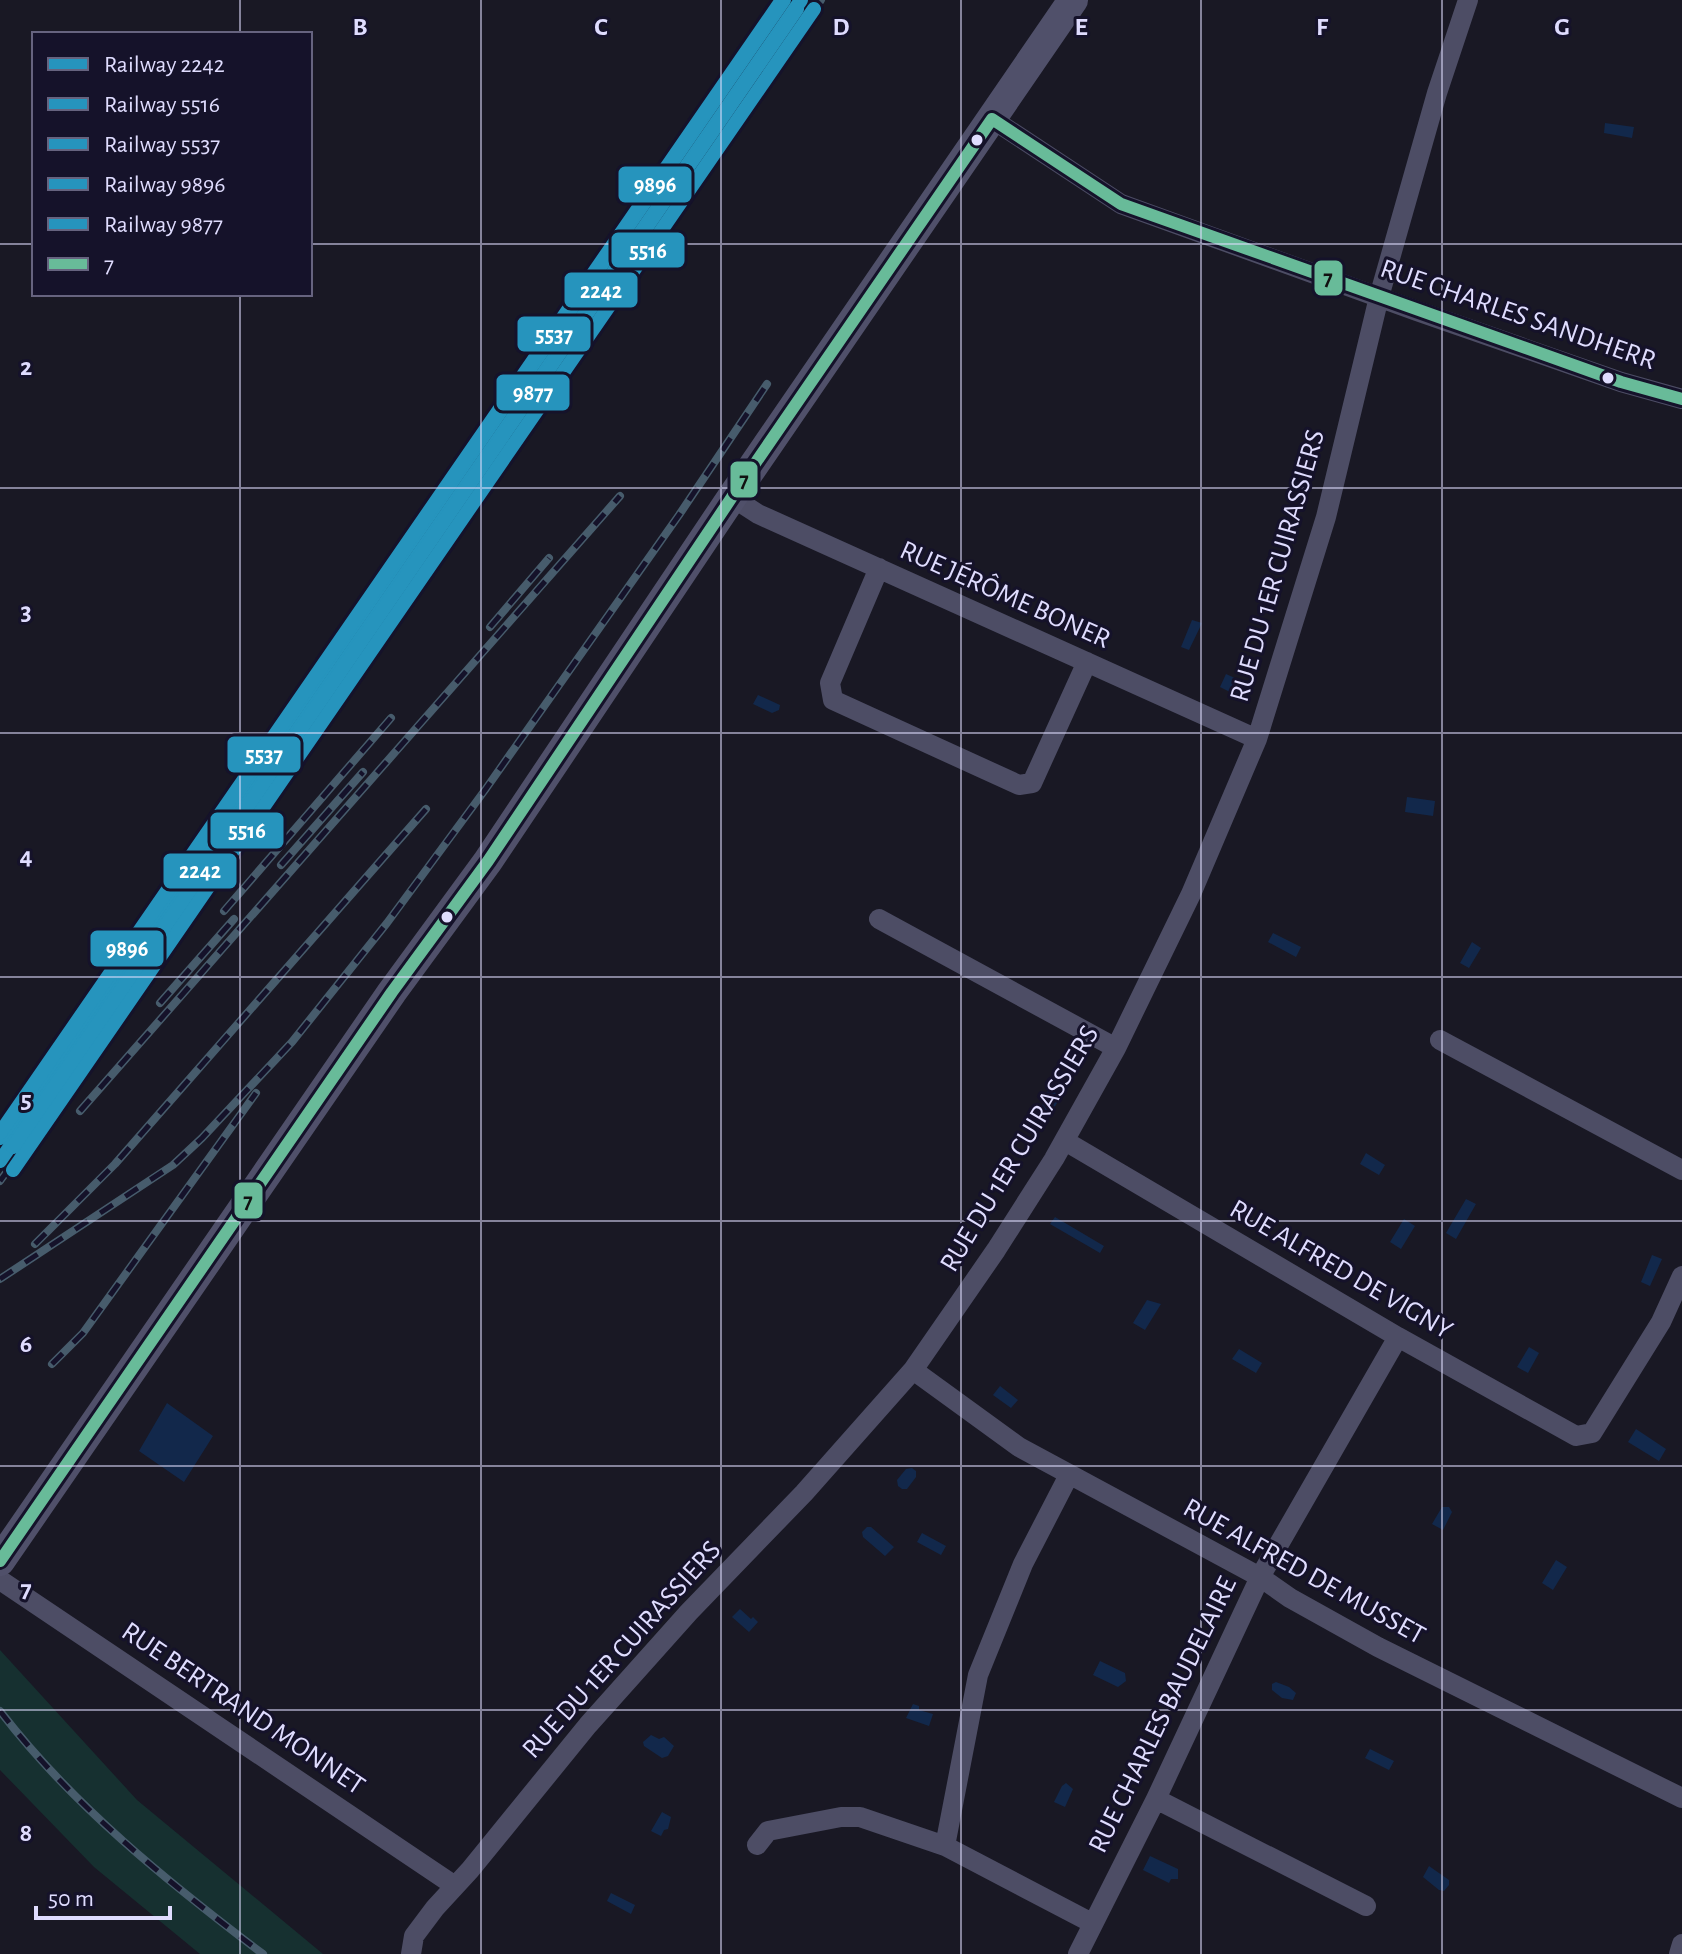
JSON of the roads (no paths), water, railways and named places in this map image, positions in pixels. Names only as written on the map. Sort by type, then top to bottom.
[{"type":"main road","points":[[0,1561],[392,992],[488,861],[732,497],[1073,0]]},
{"type":"street","name":"RUE DU 1ER CUIRASSIERS","points":[[411,1954],[414,1936],[588,1725],[689,1612],[804,1493],[913,1370],[996,1250],[1065,1141],[1116,1048],[1191,894],[1257,739],[1326,517],[1379,297],[1437,93],[1468,0]]},
{"type":"street","name":"RUE CHARLES SANDHERR","points":[[992,119],[1121,204],[1621,382],[1682,399]]},
{"type":"street","name":"RUE JÉRÔME BONER","points":[[732,497],[758,514],[1257,739]]},
{"type":"street","points":[[879,568],[830,683],[833,700],[1004,779],[1019,785],[1032,783],[1087,662]]},
{"type":"street","points":[[879,919],[1116,1048]]},
{"type":"street","points":[[1440,1040],[1682,1170]]},
{"type":"street","name":"RUE ALFRED DE VIGNY","points":[[1065,1141],[1398,1337],[1576,1436],[1592,1433],[1661,1322],[1682,1276]]},
{"type":"street","name":"RUE CHARLES BAUDELAIRE","points":[[1078,1954],[1156,1799],[1260,1577],[1398,1337]]},
{"type":"street","name":"RUE ALFRED DE MUSSET","points":[[913,1370],[1019,1447],[1260,1577],[1290,1598],[1378,1647],[1682,1798]]},
{"type":"street","points":[[945,1846],[978,1675],[1023,1564],[1069,1475]]},
{"type":"street","name":"RUE BERTRAND MONNET","points":[[0,1580],[455,1886]]},
{"type":"street","points":[[1156,1799],[1366,1906]]},
{"type":"street","points":[[757,1845],[768,1831],[841,1817],[860,1817],[945,1846],[1092,1923]]},
{"type":"street","points":[[1679,1954],[1682,1944]]},
{"type":"water","points":[[1605,123],[1634,127],[1632,138],[1604,133]]},
{"type":"water","points":[[1192,620],[1202,623],[1189,650],[1181,647]]},
{"type":"water","points":[[1226,674],[1248,684],[1242,698],[1220,687]]},
{"type":"water","points":[[758,695],[780,705],[779,710],[772,713],[753,704]]},
{"type":"water","points":[[1407,797],[1435,801],[1433,816],[1405,812]]},
{"type":"water","points":[[1273,933],[1301,947],[1296,957],[1268,942]]},
{"type":"water","points":[[1472,942],[1481,948],[1469,968],[1460,963]]},
{"type":"water","points":[[1051,1090],[1061,1096],[1049,1117],[1039,1111],[1045,1100],[1044,1093]]},
{"type":"water","points":[[1366,1153],[1385,1165],[1379,1175],[1360,1164]]},
{"type":"water","points":[[1466,1199],[1476,1204],[1456,1239],[1446,1233]]},
{"type":"water","points":[[1055,1217],[1104,1246],[1100,1253],[1050,1224]]},
{"type":"water","points":[[1404,1219],[1415,1226],[1401,1249],[1390,1242]]},
{"type":"water","points":[[1652,1255],[1662,1259],[1650,1286],[1641,1282]]},
{"type":"water","points":[[1147,1300],[1161,1304],[1145,1330],[1133,1323]]},
{"type":"water","points":[[1529,1347],[1539,1353],[1528,1373],[1517,1367]]},
{"type":"water","points":[[1239,1349],[1262,1363],[1256,1373],[1232,1359]]},
{"type":"water","points":[[1000,1386],[1018,1400],[1011,1408],[993,1395]]},
{"type":"water","points":[[167,1403],[213,1436],[184,1482],[139,1451]]},
{"type":"water","points":[[1636,1429],[1666,1449],[1659,1461],[1628,1442]]},
{"type":"water","points":[[906,1469],[916,1471],[916,1477],[907,1489],[902,1489],[897,1480]]},
{"type":"water","points":[[1442,1507],[1449,1507],[1452,1512],[1443,1530],[1432,1524]]},
{"type":"water","points":[[867,1527],[894,1547],[885,1556],[863,1537],[862,1532]]},
{"type":"water","points":[[922,1533],[946,1546],[941,1555],[917,1542]]},
{"type":"water","points":[[1556,1560],[1567,1567],[1553,1590],[1542,1583]]},
{"type":"water","points":[[740,1609],[758,1622],[749,1632],[732,1617]]},
{"type":"water","points":[[1100,1661],[1125,1673],[1126,1681],[1118,1687],[1093,1675]]},
{"type":"water","points":[[1276,1682],[1296,1693],[1293,1700],[1282,1698],[1272,1690],[1272,1684]]},
{"type":"water","points":[[913,1704],[919,1706],[919,1710],[933,1714],[929,1726],[906,1718]]},
{"type":"water","points":[[651,1735],[659,1739],[664,1737],[674,1746],[668,1756],[662,1758],[644,1746],[643,1742]]},
{"type":"water","points":[[1370,1749],[1394,1761],[1389,1770],[1365,1758]]},
{"type":"water","points":[[1066,1783],[1073,1789],[1065,1807],[1054,1802]]},
{"type":"water","points":[[662,1812],[671,1817],[668,1829],[661,1836],[651,1831]]},
{"type":"water","points":[[1150,1856],[1178,1869],[1178,1879],[1171,1879],[1169,1883],[1143,1870]]},
{"type":"water","points":[[1429,1866],[1449,1880],[1444,1891],[1423,1877]]},
{"type":"water","points":[[611,1893],[635,1905],[631,1914],[607,1901]]},
{"type":"railway","points":[[0,1181],[90,1058],[821,0]]},
{"type":"railway","points":[[0,1279],[173,1165],[292,1042],[387,923],[485,790],[679,515],[767,384]]},
{"type":"railway","points":[[80,1111],[620,496]]},
{"type":"railway","points":[[490,627],[549,558]]},
{"type":"railway","points":[[224,911],[391,718]]},
{"type":"railway","points":[[281,865],[363,772]]},
{"type":"railway","points":[[35,1244],[115,1164],[426,809]]},
{"type":"railway","points":[[160,1003],[234,919]]},
{"type":"railway","points":[[52,1364],[83,1333],[256,1093]]},
{"type":"railway","points":[[0,1711],[58,1779],[123,1841],[263,1954]]},
{"type":"rail line","name":"9896","points":[[0,1133],[782,0]]},
{"type":"rail line","name":"5537","points":[[0,1138],[784,0]]},
{"type":"rail line","name":"2242","points":[[0,1161],[801,0]]},
{"type":"rail line","name":"9877","points":[[13,1147],[797,9]]},
{"type":"rail line","name":"5516","points":[[13,1170],[814,9]]}]
